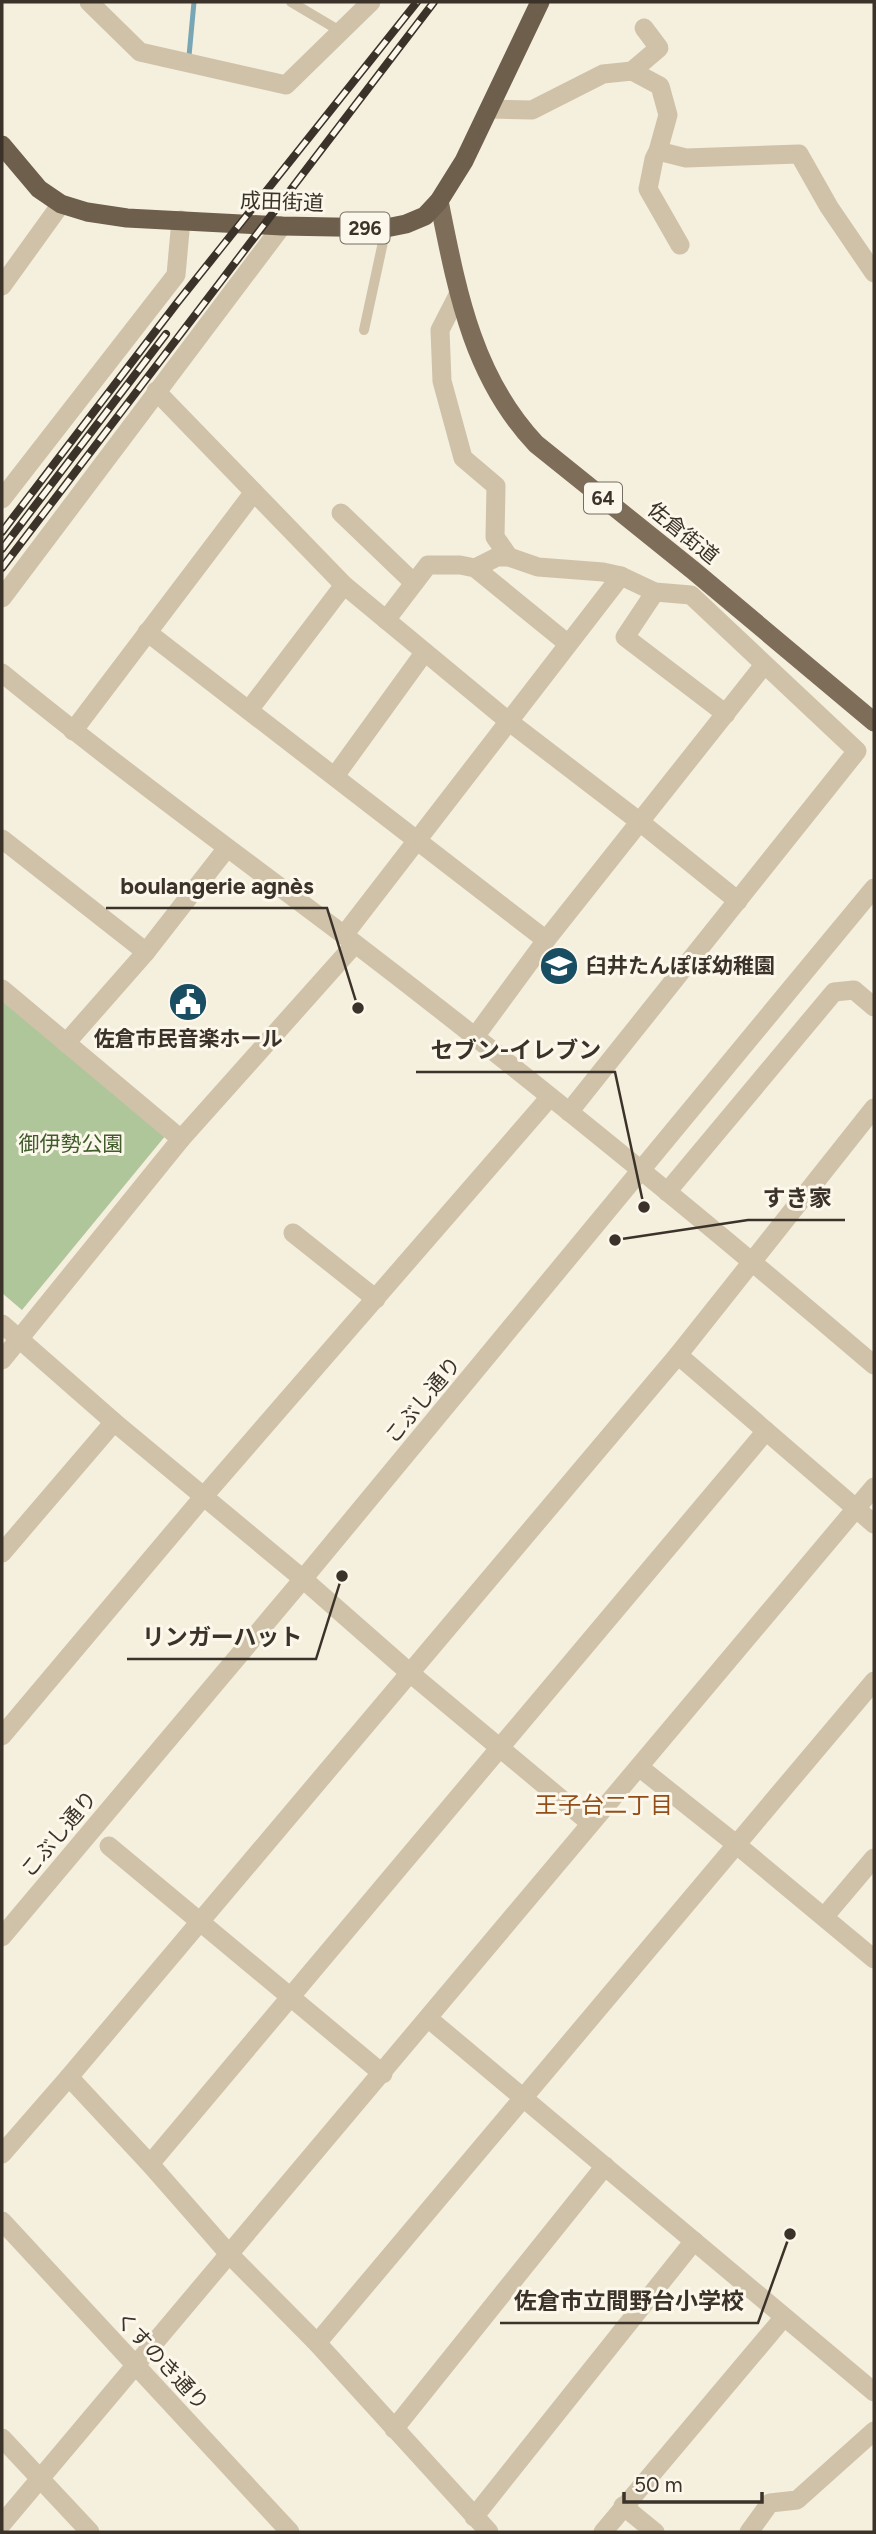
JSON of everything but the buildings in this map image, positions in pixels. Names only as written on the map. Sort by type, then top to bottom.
[{"type":"highway","name":"成田街道","points":[[2,148],[39,189],[61,204],[87,212],[127,218],[386,229],[425,216],[439,201],[464,161],[540,2]]},
{"type":"main road","name":"佐倉街道","points":[[439,201],[458,295],[476,351],[521,428],[536,444],[694,571],[874,722]]},
{"type":"street","points":[[100,5],[140,52],[286,85],[370,2]]},
{"type":"street","points":[[632,71],[659,48],[644,28]]},
{"type":"street","points":[[489,109],[532,110],[603,74],[632,71],[660,86],[668,115],[648,189],[680,245]]},
{"type":"street","points":[[658,151],[686,158],[799,155],[829,207],[874,273]]},
{"type":"street","points":[[2,286],[61,204]]},
{"type":"street","points":[[2,499],[176,275],[181,220]]},
{"type":"street","points":[[2,598],[282,226]]},
{"type":"street","points":[[458,295],[440,330],[442,382],[463,458],[496,486],[495,537],[509,557]]},
{"type":"street","points":[[156,391],[344,585],[507,720],[737,901]]},
{"type":"street","points":[[73,731],[254,492]]},
{"type":"street","points":[[341,513],[414,583]]},
{"type":"street","points":[[475,568],[497,556],[509,557],[538,567],[603,572],[621,576],[655,592],[691,595],[857,751],[569,1112]]},
{"type":"street","points":[[386,620],[428,565],[460,565],[475,568],[568,643]]},
{"type":"street","points":[[2,1360],[181,1139],[349,939],[416,839],[621,576]]},
{"type":"street","points":[[249,710],[344,585]]},
{"type":"street","points":[[655,592],[625,637],[726,714]]},
{"type":"street","points":[[147,632],[546,940]]},
{"type":"street","points":[[335,776],[424,653]]},
{"type":"street","points":[[474,1038],[546,940],[764,665]]},
{"type":"street","points":[[2,673],[73,731],[349,939],[569,1112],[874,1365]]},
{"type":"street","points":[[2,839],[146,952]]},
{"type":"street","points":[[66,1043],[146,952],[227,848]]},
{"type":"street","name":"こぶし通り","points":[[2,1937],[303,1579],[874,888]]},
{"type":"street","points":[[2,989],[181,1139]]},
{"type":"street","points":[[667,1192],[834,992],[854,990],[874,1007]]},
{"type":"street","points":[[2,1735],[204,1496],[550,1097]]},
{"type":"street","points":[[2,2154],[678,1355],[874,1108]]},
{"type":"street","points":[[293,1233],[376,1299]]},
{"type":"street","points":[[2,1324],[114,1422],[590,1823]]},
{"type":"street","points":[[678,1355],[874,1524]]},
{"type":"street","points":[[2,1553],[114,1422]]},
{"type":"street","points":[[150,2164],[766,1431]]},
{"type":"street","points":[[2,2524],[874,1487]]},
{"type":"street","points":[[317,2343],[874,1681]]},
{"type":"street","points":[[639,1767],[874,1959]]},
{"type":"street","points":[[109,1846],[383,2074]]},
{"type":"street","points":[[824,1917],[874,1858]]},
{"type":"street","points":[[429,2019],[874,2392]]},
{"type":"street","points":[[69,2077],[229,2254],[317,2343],[489,2532]]},
{"type":"street","points":[[394,2429],[604,2166]]},
{"type":"street","name":"くすのき通り","points":[[2,2221],[290,2532]]},
{"type":"street","points":[[474,2516],[694,2241]]},
{"type":"street","points":[[603,2532],[784,2317]]},
{"type":"street","points":[[749,2532],[770,2503],[797,2500],[874,2431]]},
{"type":"street","points":[[2,2438],[90,2532]]},
{"type":"street","points":[[623,2506],[654,2532]]},
{"type":"lane","points":[[291,2],[340,31]]},
{"type":"lane","points":[[364,330],[386,229]]},
{"type":"green space","name":"御伊勢公園","points":[[2,1000],[166,1135],[22,1310],[2,1293]]},
{"type":"waterway","points":[[189,56],[194,2]]},
{"type":"railway","points":[[2,532],[177,303],[417,2]]},
{"type":"railway","points":[[2,568],[434,2]]},
{"type":"railway","points":[[2,549],[166,334]]},
{"type":"place","name":"臼井たんぽぽ幼稚園","points":[[559,966]]},
{"type":"place","name":"佐倉市民音楽ホール","points":[[188,1002]]},
{"type":"place","name":"boulangerie agnès","points":[[358,1008]]},
{"type":"place","name":"セブン-イレブン","points":[[644,1207]]},
{"type":"place","name":"すき家","points":[[615,1240]]},
{"type":"place","name":"リンガーハット","points":[[342,1576]]},
{"type":"place","name":"佐倉市立間野台小学校","points":[[790,2234]]},
{"type":"district","name":"王子台二丁目","points":[[604,1805]]}]
